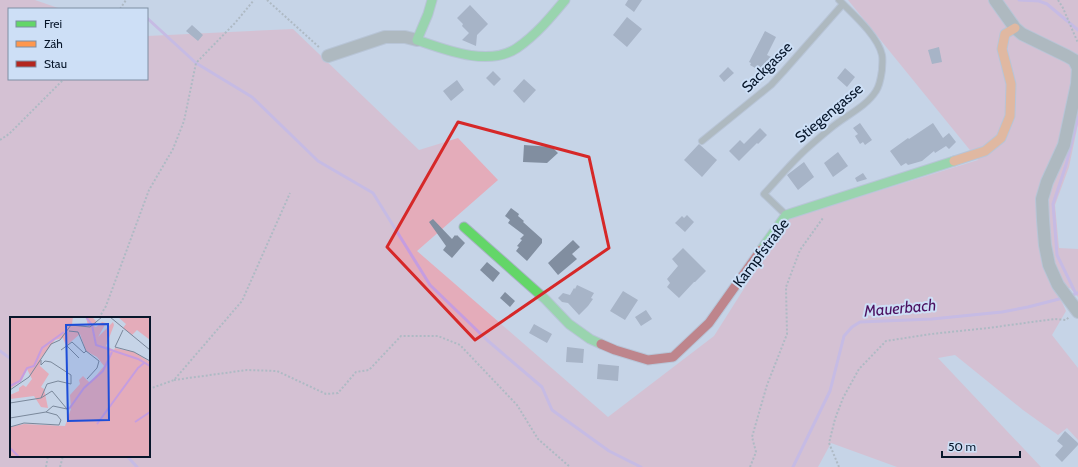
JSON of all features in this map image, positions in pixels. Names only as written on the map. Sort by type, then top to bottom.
[{"type":"street","points":[[417,40],[432,0]]},
{"type":"street","points":[[328,56],[385,37],[405,37],[471,56],[497,56],[515,49],[527,40],[539,30],[565,0]]},
{"type":"street","points":[[995,0],[1015,28],[1022,34],[1068,56],[1074,60],[1078,68],[1077,84],[1064,145],[1047,182],[1042,199],[1045,245],[1049,265],[1053,277],[1077,311]]},
{"type":"street","name":"Kampfstraße","points":[[464,227],[569,324],[590,339],[615,350],[648,360],[673,357],[709,323],[786,215],[985,151],[1001,138],[1010,116],[1011,84],[1002,49],[1005,34],[1015,28]]},
{"type":"lane","name":"Sackgasse","points":[[702,141],[771,85],[841,2]]},
{"type":"lane","name":"Stiegengasse","points":[[786,215],[764,194],[810,145],[866,102],[876,91],[882,73],[880,50],[875,40],[862,22],[841,2]]},
{"type":"path","points":[[100,317],[106,306],[149,190],[173,149],[184,121],[196,63],[235,23],[254,0]]},
{"type":"path","points":[[267,0],[328,56]]},
{"type":"path","points":[[1058,0],[1063,8],[1078,44]]},
{"type":"path","points":[[0,140],[9,134],[63,80]]},
{"type":"path","points":[[174,380],[242,301],[290,193]]},
{"type":"path","points":[[750,467],[756,452],[752,437],[768,385],[787,334],[786,286],[800,250],[823,218]]},
{"type":"path","points":[[840,467],[829,443],[835,419],[843,398],[859,369],[886,341],[1047,320],[1066,320],[1077,311]]},
{"type":"path","points":[[150,389],[174,380],[247,370],[277,371],[326,394],[338,393],[356,372],[369,370],[401,336],[438,336],[460,345],[517,406],[538,439],[570,467]]},
{"type":"path","points":[[46,467],[48,457]]},
{"type":"path","points":[[60,467],[63,457]]},
{"type":"highlighted area","points":[[458,122],[589,157],[609,248],[475,340],[387,247]]},
{"type":"shaded area","points":[[0,0],[35,0],[58,8],[8,8],[8,80],[148,80],[148,36],[293,29],[419,150],[458,138],[498,180],[417,251],[608,417],[714,336],[788,219],[978,160],[848,0],[1078,0],[1078,124],[1069,167],[1055,205],[1059,248],[1078,249],[1078,297],[1070,288],[1058,293],[1066,311],[1052,335],[1078,368],[1078,440],[1067,428],[1058,435],[1023,410],[955,355],[938,358],[1041,467],[897,467],[831,443],[818,467],[0,467]]},
{"type":"building","points":[[628,0],[642,0],[634,12],[625,5]]},
{"type":"building","points":[[470,5],[488,24],[477,35],[476,46],[462,40],[469,33],[457,18]]},
{"type":"building","points":[[627,17],[642,29],[627,47],[613,35]]},
{"type":"building","points":[[192,25],[203,35],[198,41],[186,31]]},
{"type":"building","points":[[765,31],[776,37],[767,55],[771,57],[762,72],[750,65],[751,63],[749,62]]},
{"type":"building","points":[[939,47],[942,62],[932,64],[928,50]]},
{"type":"building","points":[[728,67],[734,73],[724,82],[719,76]]},
{"type":"building","points":[[845,68],[855,77],[847,87],[837,78]]},
{"type":"building","points":[[493,71],[501,79],[494,86],[486,78]]},
{"type":"building","points":[[524,79],[536,90],[524,103],[513,91]]},
{"type":"building","points":[[457,80],[464,90],[451,101],[443,91]]},
{"type":"building","points":[[860,123],[872,140],[865,145],[863,142],[860,144],[855,136],[858,134],[853,128]]},
{"type":"building","points":[[933,123],[943,138],[949,133],[956,142],[949,149],[946,146],[935,153],[934,151],[922,161],[908,165],[906,163],[901,166],[890,151]]},
{"type":"building","points":[[760,128],[767,135],[739,161],[729,151],[740,140],[744,144]]},
{"type":"building","points":[[699,144],[717,160],[702,177],[684,160]]},
{"type":"building","points":[[524,145],[552,147],[558,153],[547,163],[523,162]]},
{"type":"building","points":[[838,152],[848,166],[833,177],[824,163]]},
{"type":"building","points":[[804,162],[814,177],[798,190],[787,175]]},
{"type":"building","points":[[863,173],[867,179],[857,182],[855,178]]},
{"type":"building","points":[[511,208],[519,214],[518,216],[524,221],[523,222],[542,239],[542,243],[527,261],[516,251],[519,247],[517,246],[522,240],[520,239],[524,235],[508,223],[510,220],[505,216]]},
{"type":"building","points":[[687,215],[694,222],[685,232],[675,223],[682,216],[684,218]]},
{"type":"building","points":[[433,219],[452,239],[455,235],[457,235],[465,243],[452,258],[443,250],[446,246],[429,222]]},
{"type":"building","points":[[573,240],[580,247],[572,254],[577,259],[558,275],[548,263]]},
{"type":"building","points":[[683,248],[706,271],[679,298],[667,287],[670,283],[667,279],[678,266],[672,259]]},
{"type":"building","points":[[487,262],[500,273],[493,282],[480,270]]},
{"type":"building","points":[[577,285],[594,293],[591,298],[593,299],[579,315],[568,303],[562,302],[558,298],[563,293],[570,295]]},
{"type":"building","points":[[623,291],[638,300],[625,320],[610,311]]},
{"type":"building","points":[[505,292],[515,301],[510,307],[500,298]]},
{"type":"building","points":[[646,310],[652,319],[641,326],[635,317]]},
{"type":"building","points":[[534,324],[552,334],[547,343],[529,333]]},
{"type":"building","points":[[567,347],[584,349],[583,363],[566,362]]},
{"type":"building","points":[[598,364],[619,366],[618,381],[597,379]]},
{"type":"building","points":[[1065,431],[1078,443],[1078,445],[1062,462],[1055,455],[1063,446],[1057,441]]},
{"type":"waterway","points":[[1019,0],[1039,1],[1047,4],[1078,30]]},
{"type":"waterway","points":[[148,19],[196,63],[252,97],[318,161],[373,193],[430,285],[487,340],[542,387],[552,410],[609,451],[641,467]]},
{"type":"waterway","points":[[1076,294],[1057,255],[1053,204],[1066,165],[1078,117]]},
{"type":"waterway","name":"Mauerbach","points":[[1070,296],[1078,293]]},
{"type":"waterway","name":"Mauerbach","points":[[793,467],[830,391],[844,336],[852,327],[860,322],[932,319],[1002,312],[1063,298]]},
{"type":"waterway","points":[[0,351],[10,358]]},
{"type":"waterway","points":[[128,457],[137,467]]},
{"type":"traffic: fast","points":[[432,0],[417,40],[454,52],[481,56],[506,54],[517,48],[537,32],[565,0]]},
{"type":"traffic: fast","points":[[761,250],[786,215],[954,161]]},
{"type":"traffic: fast","points":[[464,227],[545,299],[569,324],[590,339],[601,344]]},
{"type":"traffic: slow","points":[[954,161],[985,151],[1001,138],[1010,116],[1011,84],[1002,49],[1005,34],[1015,28]]},
{"type":"traffic: jam","points":[[601,344],[648,360],[673,357],[709,323],[761,250]]}]
